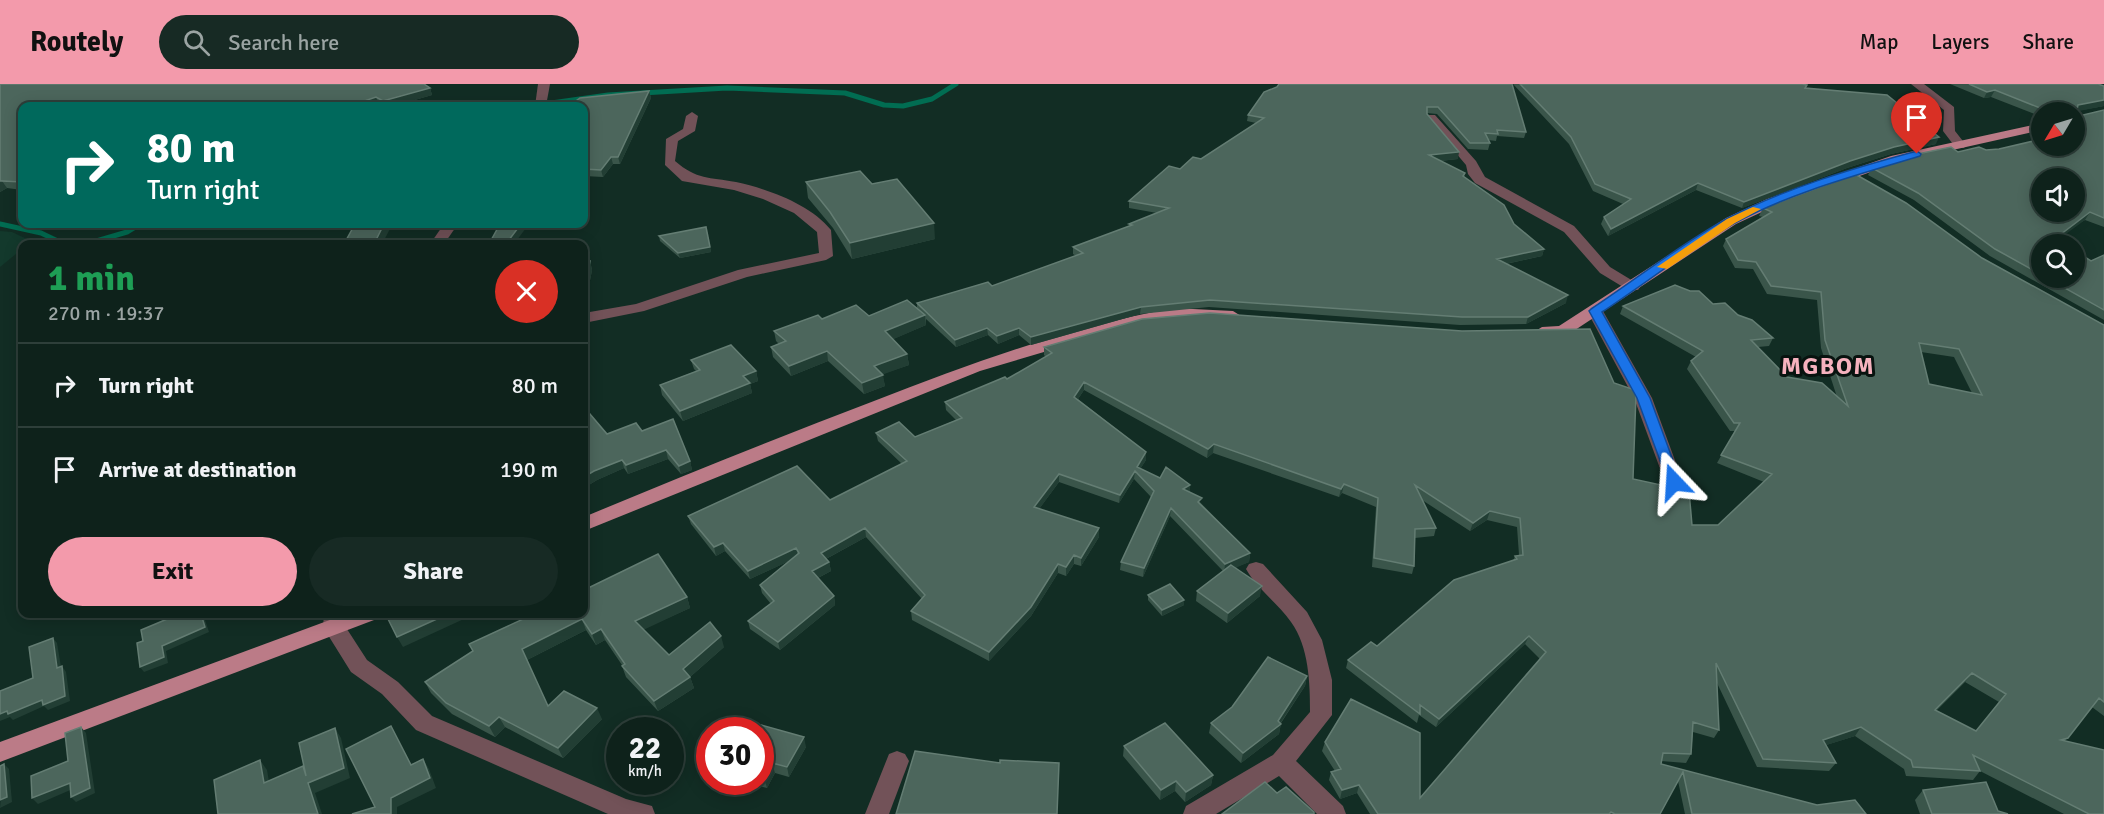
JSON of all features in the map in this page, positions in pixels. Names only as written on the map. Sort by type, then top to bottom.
[{"type":"main road","points":[[1529,333],[1563,331],[1731,221],[1772,202],[1895,159],[2031,129]]},
{"type":"main road","points":[[588,522],[773,446],[974,368],[1140,319],[1173,313],[1250,317]]},
{"type":"main road","points":[[0,753],[335,620]]},
{"type":"street","points":[[542,102],[547,84]]},
{"type":"street","points":[[1917,84],[1950,109],[1951,117],[1948,124],[1950,135],[1960,145]]},
{"type":"street","points":[[588,317],[639,308],[743,273],[826,256],[827,244],[824,230],[800,210],[768,196],[736,186],[687,177],[669,162],[672,140],[689,131],[692,116]]},
{"type":"street","points":[[1431,117],[1472,164],[1474,174],[1480,180],[1569,229],[1605,270],[1633,287]]},
{"type":"street","points":[[1852,173],[1872,184]]},
{"type":"street","points":[[1595,311],[1643,398],[1674,482]]},
{"type":"street","points":[[1195,814],[1281,762],[1321,715],[1321,680],[1311,640],[1300,618],[1256,569]]},
{"type":"street","points":[[335,620],[359,666],[390,688],[424,723],[623,809],[643,814]]},
{"type":"street","points":[[877,814],[897,761]]},
{"type":"street","points":[[1281,762],[1335,814]]},
{"type":"shaded area","points":[[0,231],[12,232],[29,240],[18,240],[18,252],[0,267]]},
{"type":"building","points":[[0,84],[424,84],[430,88],[383,101],[376,97],[362,102],[18,102],[18,182],[0,181]]},
{"type":"building","points":[[1279,84],[1512,84],[1526,132],[1497,130],[1498,134],[1485,133],[1490,143],[1470,143],[1438,107],[1427,107],[1427,114],[1459,152],[1429,155],[1465,173],[1463,176],[1504,205],[1514,224],[1544,249],[1497,259],[1568,295],[1528,317],[1462,317],[1210,300],[1141,307],[1031,337],[1019,328],[997,336],[987,328],[955,340],[917,303],[988,282],[992,286],[1083,253],[1073,247],[1132,225],[1129,224],[1169,208],[1129,201],[1169,166],[1180,169],[1193,157],[1201,159],[1264,118],[1248,115],[1264,92]]},
{"type":"building","points":[[1520,84],[1802,84],[1807,85],[1805,88],[1887,95],[1939,137],[1894,147],[1850,161],[1744,202],[1698,183],[1611,229],[1604,217],[1631,199],[1595,184],[1571,137]]},
{"type":"building","points":[[1969,84],[2098,84],[2104,86],[2104,100],[2085,104],[2031,102],[2031,104],[1995,90],[1987,92]]},
{"type":"building","points":[[649,91],[618,157],[611,157],[601,170],[588,169],[588,102],[574,102],[580,98]]},
{"type":"building","points":[[2104,110],[2104,218],[2090,212],[2085,216],[2085,168],[2031,168],[2031,222],[2077,222],[2061,234],[2031,234],[2031,269],[1995,249],[1918,193],[1872,168],[1903,157],[1951,147],[1958,152],[1979,147],[1986,150],[2031,142],[2031,156],[2085,156],[2085,115]]},
{"type":"building","points":[[860,171],[872,184],[897,179],[934,223],[850,243],[830,212],[806,182]]},
{"type":"building","points":[[1855,174],[1906,203],[1982,258],[2031,285],[2031,288],[2037,288],[2104,325],[2104,702],[2099,698],[2068,738],[2061,740],[2104,750],[2104,814],[2089,814],[1973,755],[1980,771],[1913,767],[1911,760],[1861,727],[1823,740],[1836,763],[1763,759],[1716,663],[1719,730],[1693,722],[1691,754],[1663,753],[1661,764],[1817,805],[1855,800],[1866,814],[1692,814],[1683,772],[1660,814],[1615,814],[1611,812],[1609,814],[1378,814],[1359,785],[1342,790],[1331,772],[1341,769],[1325,742],[1351,699],[1420,733],[1420,798],[1546,652],[1529,636],[1439,719],[1420,705],[1420,714],[1348,660],[1371,642],[1377,646],[1454,580],[1523,555],[1520,518],[1490,511],[1473,523],[1415,485],[1436,528],[1415,529],[1414,566],[1374,558],[1378,498],[1344,484],[1341,489],[1214,444],[1208,449],[1084,382],[1074,397],[1146,452],[1137,467],[1160,478],[1166,467],[1190,485],[1183,489],[1202,498],[1198,502],[1250,553],[1225,564],[1171,508],[1144,568],[1121,562],[1154,491],[1135,471],[1120,495],[1059,474],[1034,507],[1099,528],[1081,558],[1074,555],[1066,567],[1058,564],[1031,607],[989,652],[911,611],[925,595],[865,528],[821,553],[829,562],[812,571],[834,596],[778,642],[748,621],[774,601],[760,585],[799,553],[796,548],[748,571],[723,543],[714,547],[688,516],[797,466],[830,500],[907,461],[876,433],[899,422],[915,437],[962,418],[945,402],[1005,377],[1007,379],[1052,353],[1044,347],[1142,319],[1210,313],[1462,331],[1590,329],[1614,383],[1635,390],[1633,479],[1689,491],[1692,525],[1718,525],[1772,474],[1721,455],[1740,423],[1734,423],[1691,361],[1703,351],[1623,306],[1675,285],[1690,291],[1699,291],[1713,304],[1725,303],[1738,315],[1752,320],[1773,338],[1751,340],[1787,377],[1822,383],[1848,406],[1825,340],[1821,292],[1771,286],[1756,262],[1738,260],[1726,239],[1772,212],[1763,208]],"holes":[[[1919,343],[1959,349],[1982,395],[1929,384]],[[1972,673],[2006,694],[1976,731],[1935,710]]]},
{"type":"building","points":[[706,227],[710,247],[678,253],[659,236]]},
{"type":"building","points":[[353,228],[382,228],[376,240],[346,240]]},
{"type":"building","points":[[498,228],[518,228],[509,240],[491,240]]},
{"type":"building","points":[[2104,255],[2104,310],[2065,288],[2085,288],[2085,257],[2091,261]]},
{"type":"building","points":[[907,300],[925,315],[885,331],[907,354],[874,366],[883,375],[862,383],[827,351],[789,366],[771,347],[786,341],[774,331],[818,315],[822,319],[856,305],[869,316]]},
{"type":"building","points":[[731,345],[756,371],[743,376],[750,383],[680,411],[660,385],[700,370],[691,360]]},
{"type":"building","points":[[588,412],[607,434],[636,423],[642,431],[673,419],[690,461],[679,466],[666,450],[626,465],[622,460],[588,475]]},
{"type":"building","points":[[658,554],[687,597],[635,621],[669,655],[710,622],[721,636],[683,669],[690,677],[654,701],[622,666],[625,664],[601,629],[592,634],[582,619],[522,649],[548,706],[564,691],[597,708],[558,748],[499,717],[489,726],[446,703],[425,682],[473,651],[469,644],[525,618],[588,618],[588,588]]},
{"type":"building","points":[[1231,565],[1262,586],[1228,613],[1197,591]]},
{"type":"building","points":[[1170,584],[1184,600],[1162,610],[1148,595]]},
{"type":"building","points":[[170,618],[202,618],[205,627],[162,646],[164,657],[140,667],[137,643],[143,641],[141,630]]},
{"type":"building","points":[[388,618],[439,618],[397,637]]},
{"type":"building","points":[[53,638],[57,668],[62,666],[65,696],[43,705],[42,700],[8,714],[7,711],[0,714],[0,691],[33,678],[29,647]]},
{"type":"building","points":[[1268,657],[1307,676],[1278,721],[1281,724],[1243,753],[1211,723],[1232,707]]},
{"type":"building","points":[[1165,723],[1213,775],[1186,792],[1176,781],[1161,790],[1124,746]]},
{"type":"building","points":[[391,726],[411,765],[423,759],[430,778],[391,798],[391,814],[352,814],[375,807],[346,749]]},
{"type":"building","points":[[81,727],[90,788],[71,797],[70,783],[32,798],[31,776],[68,761],[65,733]]},
{"type":"building","points":[[335,728],[344,768],[308,783],[318,814],[218,814],[214,780],[260,760],[264,783],[303,766],[306,776],[299,743]]},
{"type":"building","points":[[774,729],[804,737],[787,767],[774,764]]},
{"type":"building","points":[[915,751],[1000,763],[1000,760],[1059,763],[1057,814],[896,814]]},
{"type":"building","points":[[4,764],[7,797],[0,800],[0,766]]},
{"type":"building","points":[[1265,782],[1277,793],[1286,787],[1314,814],[1222,814]]},
{"type":"building","points":[[1986,782],[1998,811],[2008,814],[1932,814],[1923,790]]},
{"type":"waterway","points":[[558,102],[608,95],[727,88],[845,93],[884,105],[903,106],[932,99],[956,84]]},
{"type":"waterway","points":[[0,224],[18,228]]},
{"type":"waterway","points":[[18,228],[41,233],[56,240]]},
{"type":"waterway","points":[[100,240],[134,228]]},
{"type":"slow traffic","points":[[1663,267],[1731,221],[1756,209]]},
{"type":"district","name":"MGBOM","points":[[1828,366]]},
{"type":"route","points":[[1674,482],[1643,398],[1595,311],[1731,221],[1772,202],[1852,173],[1917,154]]}]
